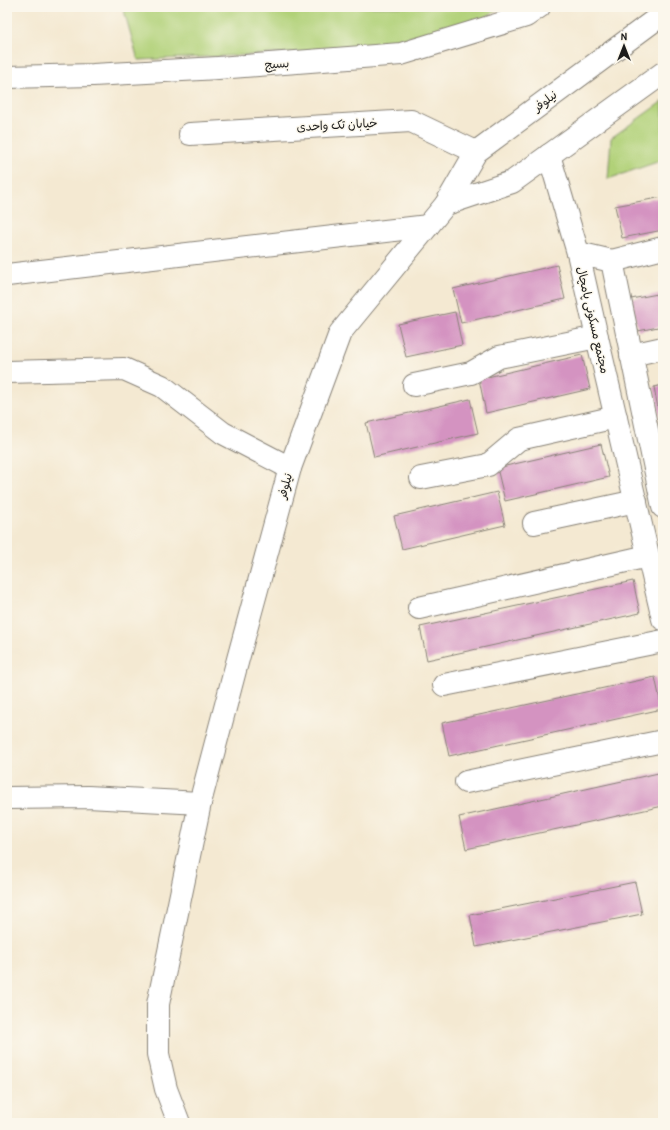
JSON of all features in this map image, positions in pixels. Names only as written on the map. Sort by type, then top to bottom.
[{"type":"street","name":"بسیج","points":[[7,77],[93,75],[218,68],[400,54],[526,16],[539,7]]},
{"type":"street","name":"نیلوفر","points":[[179,1123],[166,1089],[158,1054],[158,1004],[200,803],[290,468],[340,333],[446,204],[476,152],[663,14]]},
{"type":"street","points":[[446,204],[512,182],[663,73]]},
{"type":"street","name":"خیابان تک واحدی","points":[[190,134],[411,121],[476,152]]},
{"type":"street","points":[[549,155],[578,253]]},
{"type":"street","points":[[7,275],[428,226]]},
{"type":"street","points":[[663,248],[612,261],[631,355],[656,448],[663,506]]},
{"type":"street","name":"مجتمع مسکونی پامچال","points":[[612,261],[578,253],[663,619]]},
{"type":"street","points":[[414,385],[471,373],[499,357],[597,337]]},
{"type":"street","points":[[631,355],[663,348]]},
{"type":"street","points":[[7,372],[124,369],[162,386],[223,433],[290,468]]},
{"type":"street","points":[[421,478],[488,465],[519,439],[616,417]]},
{"type":"street","points":[[534,523],[636,502]]},
{"type":"street","points":[[419,608],[648,556]]},
{"type":"street","points":[[444,686],[663,641]]},
{"type":"street","points":[[466,782],[663,741]]},
{"type":"street","points":[[7,798],[88,798],[200,803]]},
{"type":"green space","points":[[123,7],[502,7],[486,17],[362,50],[138,60]]},
{"type":"green space","points":[[663,101],[663,160],[608,179],[611,138]]},
{"type":"building","points":[[663,197],[663,230],[622,238],[615,206]]},
{"type":"building","points":[[557,265],[565,299],[461,323],[453,289]]},
{"type":"building","points":[[663,293],[663,326],[638,331],[631,299]]},
{"type":"building","points":[[455,312],[462,345],[406,357],[398,324]]},
{"type":"building","points":[[582,355],[590,389],[486,413],[479,379]]},
{"type":"building","points":[[663,385],[663,418],[660,419],[654,387]]},
{"type":"building","points":[[470,399],[478,433],[374,457],[366,423]]},
{"type":"building","points":[[601,444],[609,477],[505,501],[497,468]]},
{"type":"building","points":[[497,492],[505,525],[402,549],[394,516]]},
{"type":"building","points":[[633,581],[640,613],[427,660],[420,627]]},
{"type":"building","points":[[655,677],[662,709],[449,756],[442,723]]},
{"type":"building","points":[[663,772],[663,806],[466,849],[459,817]]},
{"type":"building","points":[[635,882],[642,914],[476,947],[470,915]]}]
